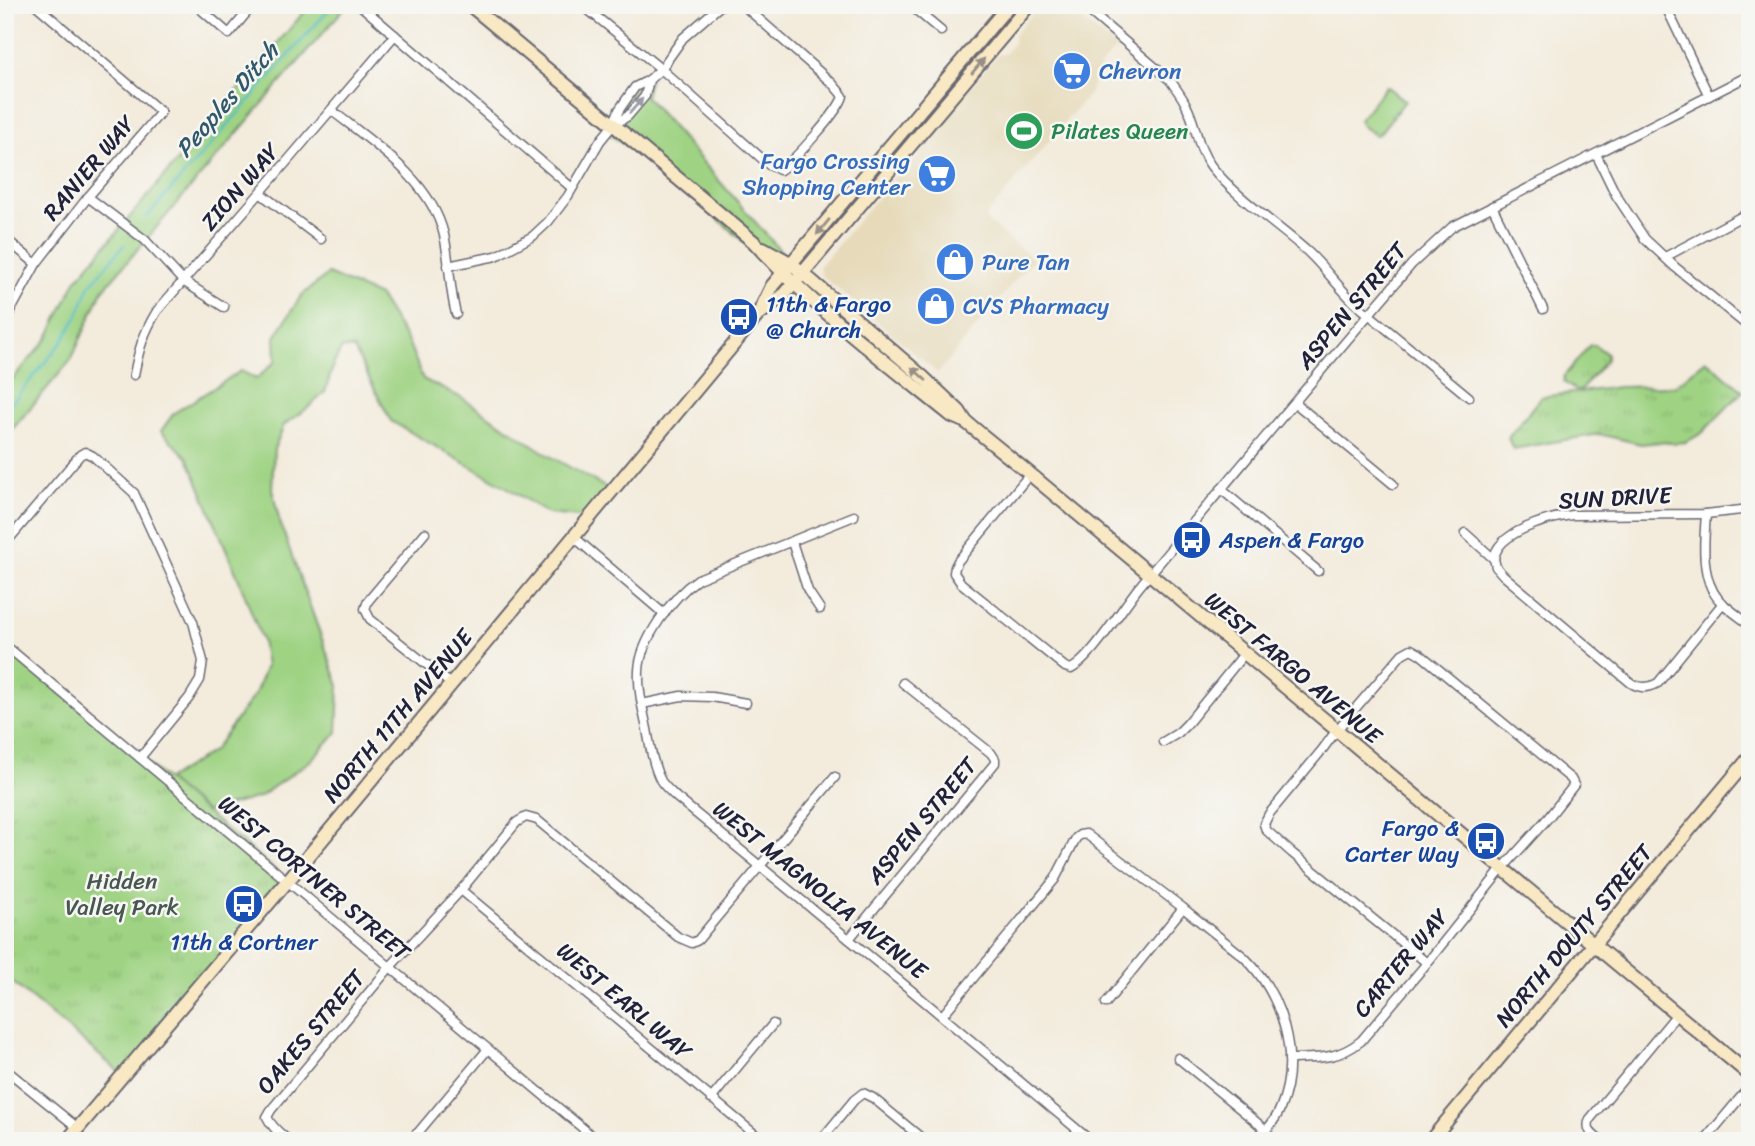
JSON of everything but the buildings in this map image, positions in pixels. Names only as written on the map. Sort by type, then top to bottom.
[{"type":"main road","name":"WEST FARGO AVENUE","points":[[471,5],[754,243],[793,284],[917,388],[952,416],[966,422],[1030,474],[1750,1075]]},
{"type":"main road","name":"NORTH 11TH AVENUE","points":[[758,315],[772,286],[1009,5]]},
{"type":"main road","name":"NORTH 11TH AVENUE","points":[[67,1141],[758,315],[785,295],[1029,5]]},
{"type":"main road","name":"NORTH 11TH AVENUE","points":[[903,156],[906,135],[945,88],[950,73]]},
{"type":"main road","name":"WEST FARGO AVENUE","points":[[754,243],[803,273],[924,378],[959,411],[966,422]]},
{"type":"main road","name":"NORTH DOUTY STREET","points":[[1430,1141],[1750,757]]},
{"type":"street","name":"RANIER WAY","points":[[5,321],[36,264],[88,197],[161,113],[36,5]]},
{"type":"street","points":[[196,5],[229,34],[253,5]]},
{"type":"street","points":[[360,5],[572,188]]},
{"type":"street","points":[[582,5],[661,69],[769,165],[780,170],[823,125],[843,96],[832,83],[743,5]]},
{"type":"street","points":[[448,266],[496,257],[533,236],[548,222],[568,196],[600,141],[613,125],[628,116],[645,96],[649,80],[661,69],[683,38],[722,5]]},
{"type":"street","points":[[910,5],[941,31]]},
{"type":"street","points":[[1082,5],[1170,80],[1181,94],[1200,150],[1212,168],[1321,264],[1342,291],[1469,397]]},
{"type":"street","points":[[1665,5],[1709,96]]},
{"type":"street","name":"ZION WAY","points":[[134,375],[145,332],[157,311],[395,35]]},
{"type":"street","name":"ASPEN STREET","points":[[1030,474],[958,561],[954,573],[961,583],[1065,667],[1071,669],[1094,648],[1221,489],[1412,264],[1452,226],[1750,75]]},
{"type":"street","points":[[331,110],[402,168],[423,190],[438,216],[444,236],[456,314]]},
{"type":"street","points":[[1596,154],[1628,215],[1645,239],[1750,328]]},
{"type":"street","points":[[260,193],[321,239]]},
{"type":"street","points":[[88,197],[145,240],[183,281],[224,307]]},
{"type":"street","points":[[1492,206],[1543,309]]},
{"type":"street","points":[[1665,257],[1750,212]]},
{"type":"street","points":[[5,238],[36,264]]},
{"type":"street","points":[[1295,403],[1393,484]]},
{"type":"street","points":[[5,544],[85,452],[134,493],[193,622],[203,661],[200,680],[190,698],[140,758]]},
{"type":"street","points":[[1221,489],[1318,571]]},
{"type":"street","name":"SUN DRIVE","points":[[1493,559],[1499,546],[1521,530],[1555,517],[1706,514],[1750,509]]},
{"type":"street","points":[[1706,514],[1706,572],[1714,593],[1750,625]]},
{"type":"street","name":"WEST MAGNOLIA AVENUE","points":[[854,516],[698,579],[664,614],[647,640],[640,659],[639,680],[657,773],[676,797],[1091,1141]]},
{"type":"street","points":[[425,533],[368,601],[365,609],[370,620],[451,684]]},
{"type":"street","points":[[1465,533],[1493,559],[1503,575],[1634,685],[1641,688],[1649,688],[1658,683],[1723,603]]},
{"type":"street","points":[[574,537],[664,614]]},
{"type":"street","points":[[792,542],[808,591],[820,609]]},
{"type":"street","name":"WEST CORTNER STREET","points":[[5,645],[598,1141]]},
{"type":"street","name":"CARTER WAY","points":[[1289,1059],[1333,1057],[1361,1041],[1502,869],[1548,818],[1574,782],[1427,659],[1411,649],[1402,654],[1336,730]]},
{"type":"street","points":[[1163,742],[1187,724],[1244,654]]},
{"type":"street","name":"ASPEN STREET","points":[[849,939],[992,769],[995,760],[991,753],[903,683]]},
{"type":"street","points":[[642,704],[681,696],[712,697],[746,703]]},
{"type":"street","points":[[1336,730],[1269,814],[1264,824],[1266,830],[1427,963]]},
{"type":"street","points":[[760,865],[835,777]]},
{"type":"street","name":"OAKES STREET","points":[[289,1141],[274,1128],[267,1117],[271,1110],[390,967],[461,890],[517,822],[526,817],[537,820],[678,937],[692,943],[698,940],[760,865]]},
{"type":"street","points":[[942,1016],[1055,879],[1076,838],[1084,834],[1092,837],[1244,957],[1263,979],[1279,1008],[1289,1059],[1284,1096],[1276,1116],[1259,1141]]},
{"type":"street","name":"WEST EARL WAY","points":[[461,890],[762,1141]]},
{"type":"street","points":[[1106,1003],[1183,908]]},
{"type":"street","points":[[1601,1141],[1588,1126],[1590,1119],[1677,1014]]},
{"type":"street","points":[[711,1099],[773,1024]]},
{"type":"street","points":[[425,1141],[414,1137],[488,1049]]},
{"type":"street","points":[[1178,1058],[1266,1130]]},
{"type":"street","points":[[5,1069],[78,1128]]},
{"type":"street","points":[[1704,1141],[1750,1086]]},
{"type":"street","points":[[820,1141],[863,1093],[873,1098],[925,1141]]},
{"type":"shaded area","points":[[1039,5],[1065,5],[1119,50],[1114,50],[1101,65],[1089,94],[986,216],[987,221],[1033,259],[938,373],[821,275],[819,267],[900,171],[906,170],[919,155],[919,148],[997,55],[1004,54],[1014,43],[1014,35]]},
{"type":"green space","points":[[310,5],[347,5],[102,291],[71,360],[5,438],[5,388],[48,338],[77,279]]},
{"type":"green space","points":[[649,80],[645,96],[792,264],[803,273],[793,284],[656,165],[607,133],[600,141],[602,131],[635,87]]},
{"type":"green space","points":[[1386,86],[1405,101],[1379,134],[1375,135],[1362,126],[1359,120]]},
{"type":"green space","points":[[328,274],[379,296],[409,344],[423,379],[462,398],[548,455],[612,491],[590,518],[548,514],[391,421],[354,349],[342,348],[325,392],[284,425],[274,449],[272,489],[280,523],[339,686],[337,732],[310,761],[259,797],[206,812],[167,780],[214,750],[255,694],[266,666],[262,640],[188,458],[161,431],[174,413],[241,371],[256,379],[276,361],[275,337],[301,296]]},
{"type":"green space","points":[[1590,345],[1595,345],[1607,354],[1607,359],[1581,390],[1576,391],[1564,382],[1564,376]]},
{"type":"green space","points":[[1706,360],[1743,391],[1702,433],[1686,442],[1641,444],[1599,434],[1513,449],[1508,438],[1541,397],[1619,387],[1675,386]]},
{"type":"green space","name":"Hidden Valley Park","points":[[5,645],[287,880],[123,1075],[5,976]]},
{"type":"waterway","name":"Peoples Ditch","points":[[146,218],[333,5]]},
{"type":"waterway","points":[[5,411],[62,342],[77,317],[90,285],[124,245]]},
{"type":"place","name":"Chevron","points":[[1072,71]]},
{"type":"place","name":"Pilates Queen","points":[[1024,131]]},
{"type":"place","name":"Fargo Crossing Shopping Center","points":[[937,174]]},
{"type":"place","name":"Pure Tan","points":[[955,262]]},
{"type":"place","name":"CVS Pharmacy","points":[[936,306]]},
{"type":"place","name":"11th & Fargo @ Church","points":[[739,317]]},
{"type":"place","name":"Aspen & Fargo","points":[[1192,540]]},
{"type":"place","name":"Fargo & Carter Way","points":[[1486,841]]},
{"type":"place","name":"11th & Cortner","points":[[244,904]]}]
